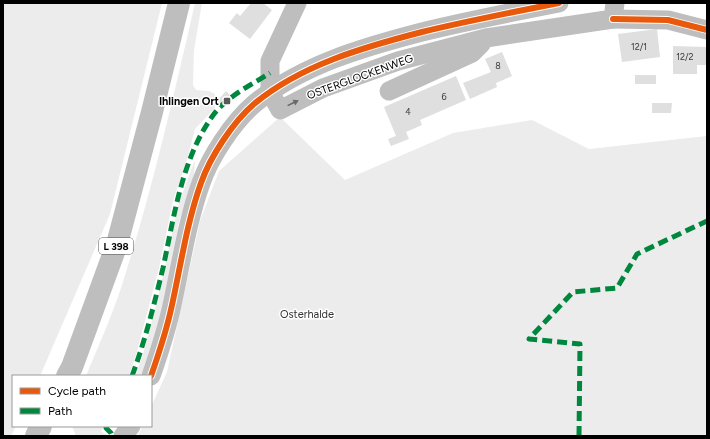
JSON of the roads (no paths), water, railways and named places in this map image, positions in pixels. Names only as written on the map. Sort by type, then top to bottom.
[{"type":"main road","name":"L 398","points":[[68,375],[72,367],[117,244],[179,3]]},
{"type":"street","points":[[270,92],[270,61],[297,3]]},
{"type":"street","points":[[151,375],[172,306],[189,222],[201,182],[218,149],[238,120],[254,104],[270,92],[299,75],[335,58],[389,40],[510,12],[559,3]]},
{"type":"street","name":"OSTERGLOCKENWEG","points":[[270,92],[280,110],[323,88],[398,61],[486,38],[614,11],[668,20],[707,30]]},
{"type":"street","name":"OSTERGLOCKENWEG","points":[[389,91],[472,54],[486,38]]},
{"type":"street","points":[[123,436],[130,427]]},
{"type":"place","name":"Ihlingen Ort","points":[[227,101]]},
{"type":"park label","name":"Osterhalde","points":[[307,314]]}]
